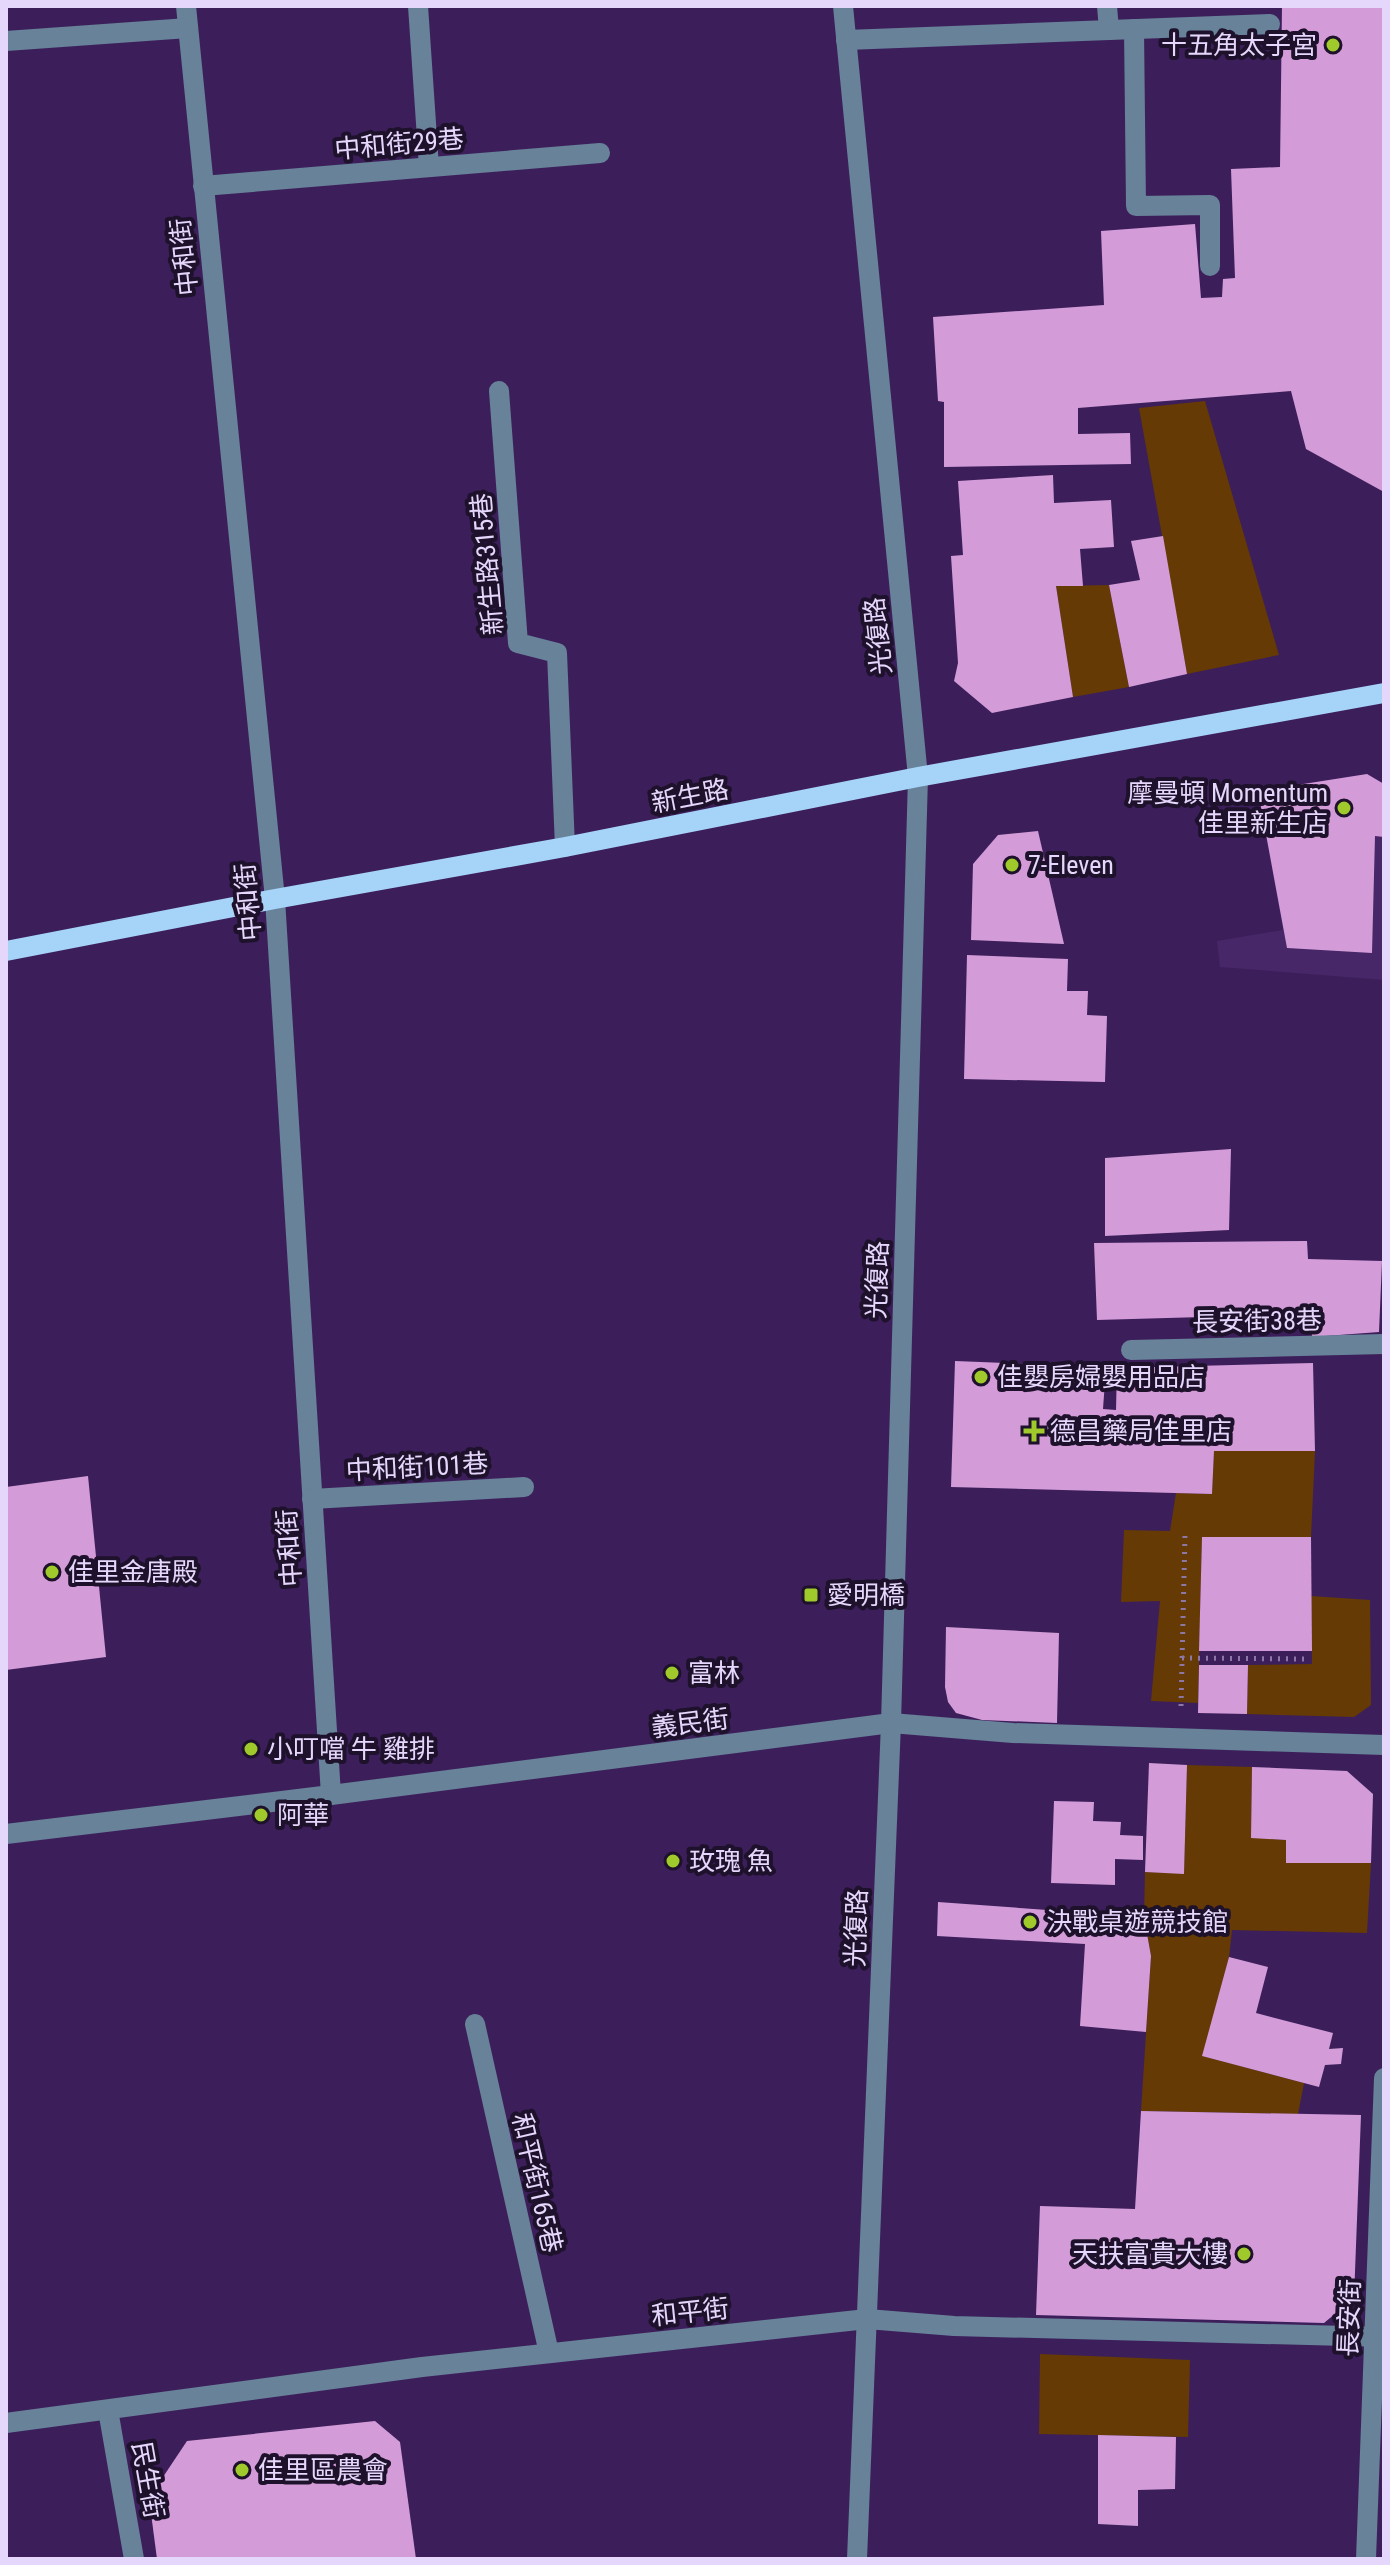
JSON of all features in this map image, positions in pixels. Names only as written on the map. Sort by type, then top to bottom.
[{"type":"main road","name":"新生路","points":[[6,951],[565,847],[918,777],[1384,693]]},
{"type":"street","name":"中和街","points":[[186,6],[275,899],[331,1795]]},
{"type":"street","points":[[418,6],[429,167]]},
{"type":"street","name":"光復路","points":[[843,6],[918,777],[891,1723],[857,2559]]},
{"type":"street","points":[[1107,6],[1109,30]]},
{"type":"street","points":[[846,40],[1270,24]]},
{"type":"street","points":[[6,41],[188,28]]},
{"type":"street","points":[[1134,29],[1136,206],[1210,205],[1210,266]]},
{"type":"street","name":"中和街29巷","points":[[203,186],[600,153]]},
{"type":"street","name":"新生路315巷","points":[[499,391],[518,643],[557,653],[565,847]]},
{"type":"street","name":"長安街38巷","points":[[1131,1350],[1384,1344]]},
{"type":"street","name":"中和街101巷","points":[[312,1499],[524,1487]]},
{"type":"street","name":"義民街","points":[[6,1834],[891,1723],[1013,1733],[1384,1745]]},
{"type":"street","name":"和平街165巷","points":[[475,2024],[549,2353]]},
{"type":"street","name":"長安街","points":[[1366,2559],[1375,2525],[1384,2078]]},
{"type":"street","name":"和平街","points":[[6,2423],[407,2369],[867,2319],[954,2326],[1379,2337]]},
{"type":"street","name":"民生街","points":[[108,2410],[134,2559]]},
{"type":"path","points":[[1181,1739],[1185,1534]]},
{"type":"path","points":[[1182,1658],[1307,1659]]},
{"type":"shaded area","points":[[1205,401],[1279,655],[1187,674],[1139,408]]},
{"type":"shaded area","points":[[1109,585],[1129,687],[1073,697],[1056,586]]},
{"type":"shaded area","points":[[1367,774],[1384,784],[1384,980],[1220,967],[1217,941],[1283,930],[1258,791]]},
{"type":"shaded area","points":[[1214,1451],[1315,1451],[1311,1537],[1202,1538],[1198,1703],[1151,1701],[1160,1601],[1121,1602],[1124,1530],[1170,1531],[1176,1493],[1212,1494]]},
{"type":"shaded area","points":[[1311,1596],[1370,1600],[1371,1705],[1354,1717],[1247,1714],[1248,1665],[1312,1664]]},
{"type":"shaded area","points":[[1187,1765],[1252,1767],[1251,1837],[1286,1840],[1286,1863],[1371,1863],[1367,1933],[1232,1930],[1229,1957],[1203,2056],[1304,2083],[1298,2114],[1141,2111],[1151,1956],[1144,1917],[1145,1872],[1184,1873]]},
{"type":"shaded area","points":[[1040,2354],[1190,2360],[1188,2437],[1039,2434]]},
{"type":"building","points":[[1282,6],[1384,6],[1384,492],[1306,449],[1291,391],[1078,408],[1078,434],[1130,433],[1131,464],[944,467],[944,402],[938,401],[933,317],[1104,305],[1101,231],[1195,224],[1201,298],[1222,297],[1223,279],[1235,278],[1231,169],[1280,167]]},
{"type":"building","points":[[1053,475],[1054,503],[1111,500],[1114,547],[1080,549],[1083,586],[1056,586],[1073,697],[992,713],[954,681],[958,663],[951,556],[963,555],[958,481]]},
{"type":"building","points":[[1163,536],[1187,674],[1129,687],[1109,585],[1140,580],[1131,541]]},
{"type":"building","points":[[1367,774],[1384,784],[1384,837],[1375,836],[1372,953],[1287,948],[1258,791]]},
{"type":"building","points":[[1038,831],[1064,944],[971,940],[973,864],[998,835]]},
{"type":"building","points":[[967,955],[1068,959],[1067,991],[1088,991],[1087,1015],[1107,1016],[1105,1082],[964,1079]]},
{"type":"building","points":[[1231,1149],[1229,1230],[1105,1236],[1105,1158]]},
{"type":"building","points":[[1307,1241],[1308,1259],[1382,1261],[1379,1332],[1312,1337],[1311,1314],[1097,1320],[1094,1243]]},
{"type":"building","points":[[955,1361],[1106,1367],[1103,1409],[1116,1410],[1117,1368],[1313,1363],[1315,1451],[1214,1451],[1212,1494],[951,1487]]},
{"type":"building","name":"佳里金唐殿","points":[[88,1476],[106,1657],[6,1670],[6,1487]]},
{"type":"building","points":[[1202,1537],[1311,1537],[1312,1651],[1199,1651]]},
{"type":"building","points":[[946,1627],[1059,1633],[1057,1723],[982,1720],[956,1713],[948,1702],[945,1687]]},
{"type":"building","points":[[1199,1665],[1248,1665],[1247,1714],[1198,1713]]},
{"type":"building","points":[[1149,1763],[1187,1765],[1184,1874],[1145,1872]]},
{"type":"building","points":[[1252,1767],[1347,1771],[1373,1794],[1371,1863],[1286,1863],[1286,1840],[1251,1838]]},
{"type":"building","points":[[1054,1801],[1094,1802],[1093,1821],[1121,1822],[1120,1835],[1143,1836],[1143,1860],[1115,1859],[1115,1885],[1051,1883]]},
{"type":"building","points":[[938,1902],[1144,1917],[1151,1956],[1146,2032],[1080,2026],[1085,1944],[937,1936]]},
{"type":"building","points":[[1229,1957],[1268,1967],[1256,2013],[1333,2033],[1329,2049],[1343,2048],[1341,2064],[1325,2065],[1319,2087],[1202,2056]]},
{"type":"building","name":"天扶富貴大樓","points":[[1141,2111],[1361,2115],[1354,2298],[1324,2323],[1036,2315],[1040,2206],[1135,2209]]},
{"type":"building","name":"佳里區農會","points":[[375,2421],[400,2442],[416,2559],[157,2559],[149,2498],[187,2441]]},
{"type":"building","points":[[1098,2435],[1176,2437],[1175,2489],[1138,2490],[1138,2526],[1098,2524]]},
{"type":"place","name":"十五角太子宮","points":[[1333,45]]},
{"type":"place","name":"摩曼頓 Momentum 佳里新生店","points":[[1344,808]]},
{"type":"place","name":"7-Eleven","points":[[1012,865]]},
{"type":"place","name":"佳嬰房婦嬰用品店","points":[[981,1377]]},
{"type":"place","name":"德昌藥局佳里店","points":[[1034,1431]]},
{"type":"place","name":"佳里金唐殿","points":[[52,1572]]},
{"type":"place","name":"愛明橋","points":[[811,1595]]},
{"type":"place","name":"富林","points":[[672,1673]]},
{"type":"place","name":"小叮噹 牛 雞排","points":[[251,1749]]},
{"type":"place","name":"阿華","points":[[261,1815]]},
{"type":"place","name":"玫瑰 魚","points":[[673,1861]]},
{"type":"place","name":"決戰桌遊競技館","points":[[1030,1922]]},
{"type":"place","name":"天扶富貴大樓","points":[[1244,2254]]},
{"type":"place","name":"佳里區農會","points":[[242,2470]]}]
